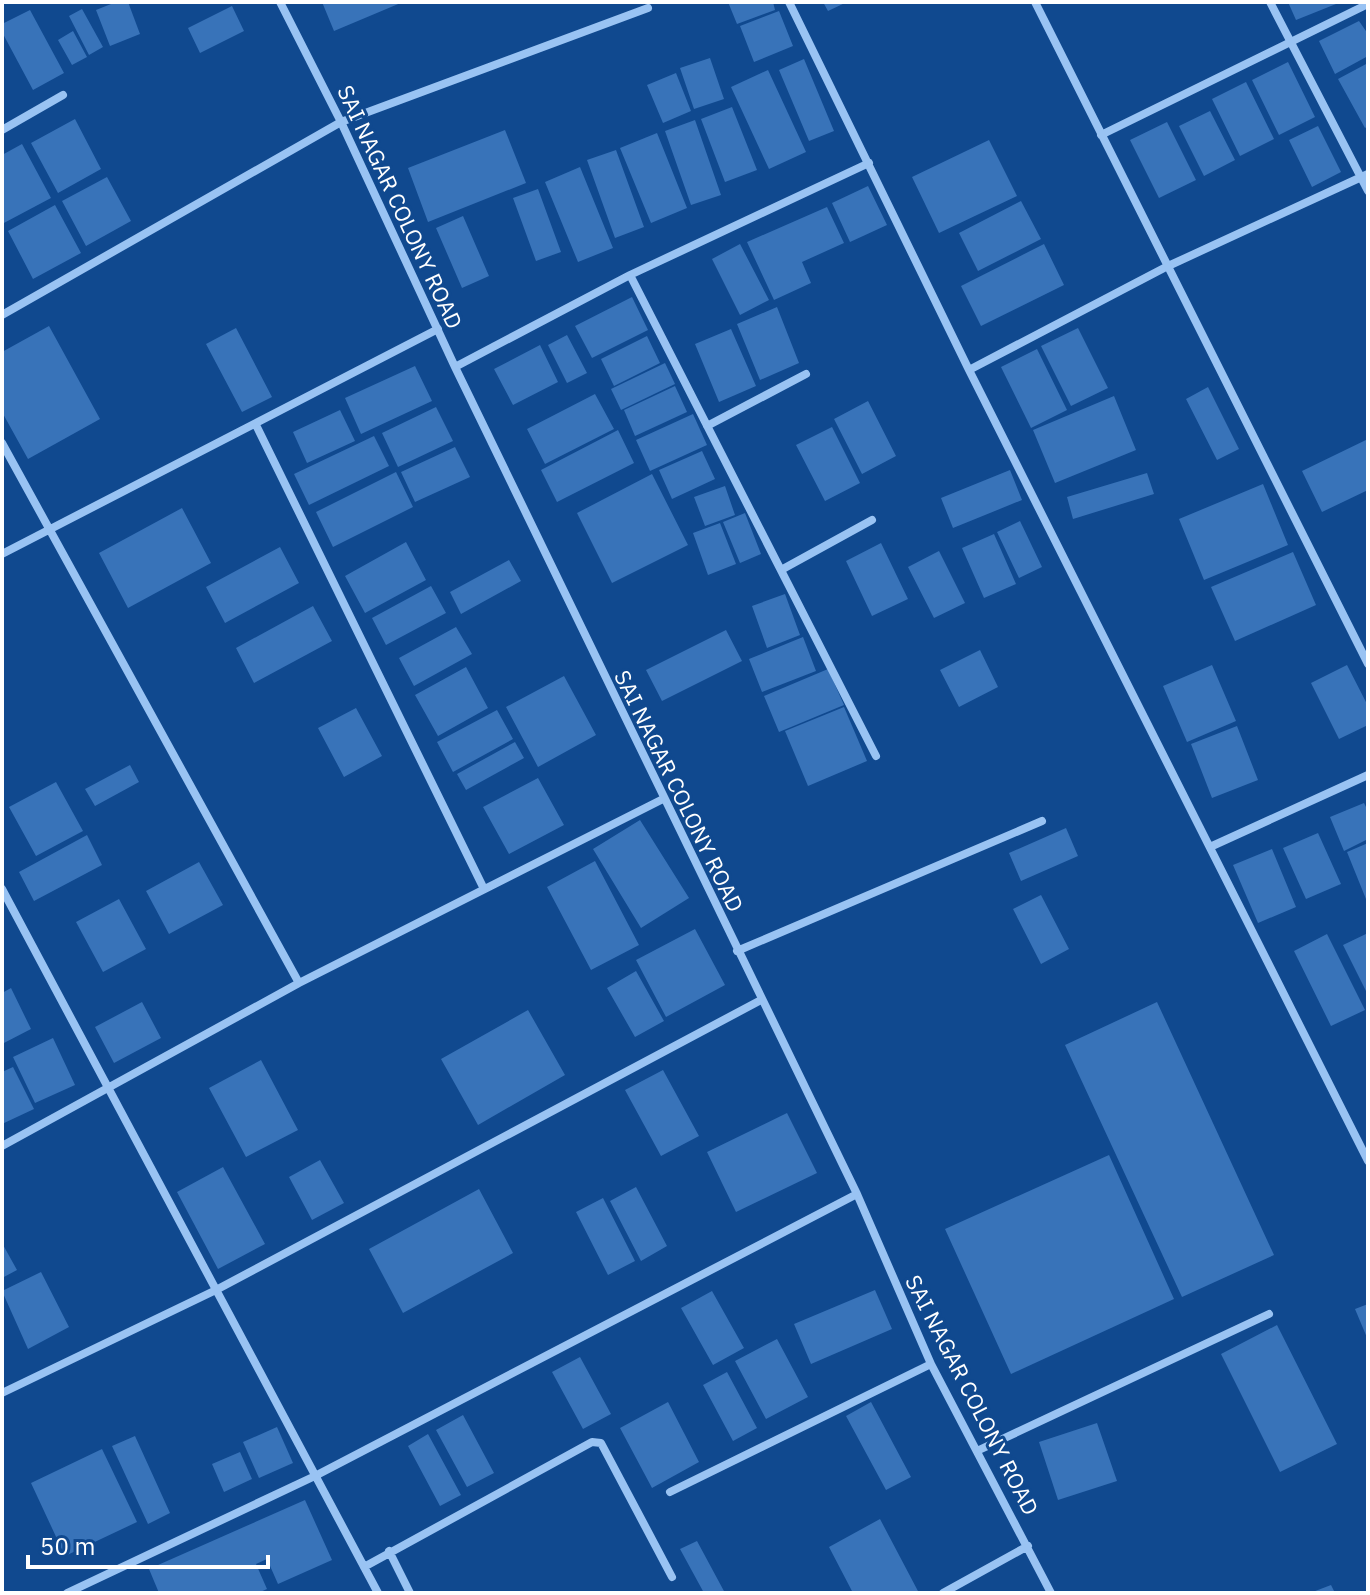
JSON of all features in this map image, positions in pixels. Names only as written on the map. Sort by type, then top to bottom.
[{"type":"street","name":"SAI NAGAR COLONY ROAD","points":[[280,2],[341,122],[455,367],[857,1194],[931,1364],[979,1450],[1051,1593]]},
{"type":"street","points":[[789,2],[969,370],[1368,1161]]},
{"type":"street","points":[[1035,2],[1368,664]]},
{"type":"street","points":[[1270,2],[1364,176],[1368,191]]},
{"type":"street","points":[[1101,135],[1368,4]]},
{"type":"street","points":[[2,315],[341,122],[648,8]]},
{"type":"street","points":[[2,130],[63,95]]},
{"type":"street","points":[[455,367],[630,275],[869,163]]},
{"type":"street","points":[[969,370],[1166,267],[1364,176]]},
{"type":"street","points":[[630,275],[876,756]]},
{"type":"street","points":[[2,554],[438,329]]},
{"type":"street","points":[[707,426],[806,374]]},
{"type":"street","points":[[256,425],[484,889]]},
{"type":"street","points":[[2,443],[299,983]]},
{"type":"street","points":[[781,570],[872,520]]},
{"type":"street","points":[[1210,847],[1368,775]]},
{"type":"street","points":[[2,1146],[299,983],[663,799]]},
{"type":"street","points":[[737,951],[1042,821]]},
{"type":"street","points":[[2,889],[6,907],[108,1090],[378,1593]]},
{"type":"street","points":[[2,1393],[216,1290],[761,1000]]},
{"type":"street","points":[[67,1593],[315,1476],[857,1194]]},
{"type":"street","points":[[979,1450],[1269,1314]]},
{"type":"street","points":[[670,1492],[931,1364]]},
{"type":"street","points":[[364,1567],[583,1446],[601,1443],[672,1577]]},
{"type":"street","points":[[943,1593],[1028,1546]]},
{"type":"street","points":[[389,1551],[410,1593]]},
{"type":"building","points":[[116,2],[128,2],[140,34],[110,46],[96,10]]},
{"type":"building","points":[[322,2],[403,2],[334,31]]},
{"type":"building","points":[[728,2],[773,2],[775,10],[737,24]]},
{"type":"building","points":[[823,2],[847,2],[828,11]]},
{"type":"building","points":[[1288,2],[1341,2],[1296,20]]},
{"type":"building","points":[[232,6],[244,31],[200,53],[188,28]]},
{"type":"building","points":[[82,9],[103,47],[89,55],[69,16]]},
{"type":"building","points":[[30,10],[64,73],[33,90],[2,32],[2,24]]},
{"type":"building","points":[[779,11],[793,46],[754,62],[740,26]]},
{"type":"building","points":[[1359,21],[1368,34],[1368,56],[1335,74],[1319,41]]},
{"type":"building","points":[[73,31],[87,57],[72,65],[58,40]]},
{"type":"building","points":[[710,58],[724,99],[694,109],[680,68]]},
{"type":"building","points":[[804,59],[834,131],[809,141],[779,70]]},
{"type":"building","points":[[1288,62],[1315,117],[1279,135],[1252,80]]},
{"type":"building","points":[[1368,63],[1368,126],[1365,128],[1338,79]]},
{"type":"building","points":[[768,70],[806,152],[769,169],[731,87]]},
{"type":"building","points":[[676,73],[691,111],[663,123],[647,85]]},
{"type":"building","points":[[1246,82],[1274,139],[1240,156],[1212,99]]},
{"type":"building","points":[[732,107],[757,170],[725,182],[701,119]]},
{"type":"building","points":[[1210,111],[1235,160],[1204,176],[1179,126]]},
{"type":"building","points":[[75,119],[101,169],[58,193],[31,143]]},
{"type":"building","points":[[695,120],[721,195],[691,205],[665,131]]},
{"type":"building","points":[[1167,122],[1196,180],[1159,198],[1130,140]]},
{"type":"building","points":[[1318,126],[1341,172],[1312,187],[1289,140]]},
{"type":"building","points":[[505,130],[526,183],[428,222],[408,168]]},
{"type":"building","points":[[657,133],[687,208],[651,223],[620,148]]},
{"type":"building","points":[[989,140],[1017,196],[939,233],[912,177]]},
{"type":"building","points":[[22,144],[51,198],[2,224],[2,155]]},
{"type":"building","points":[[616,150],[644,227],[615,238],[587,160]]},
{"type":"building","points":[[580,167],[613,248],[578,262],[545,182]]},
{"type":"building","points":[[107,177],[131,221],[86,246],[62,201]]},
{"type":"building","points":[[868,186],[887,225],[850,242],[832,203]]},
{"type":"building","points":[[538,189],[561,252],[536,261],[513,198]]},
{"type":"building","points":[[1021,201],[1041,239],[978,271],[959,233]]},
{"type":"building","points":[[55,205],[81,253],[33,279],[8,231]]},
{"type":"building","points":[[827,207],[844,243],[802,262],[811,283],[774,300],[747,242]]},
{"type":"building","points":[[463,216],[489,276],[462,288],[436,228]]},
{"type":"building","points":[[740,244],[769,300],[740,315],[712,259]]},
{"type":"building","points":[[1044,244],[1064,285],[981,326],[961,286]]},
{"type":"building","points":[[632,297],[648,330],[592,358],[575,326]]},
{"type":"building","points":[[777,307],[799,363],[760,380],[737,324]]},
{"type":"building","points":[[49,326],[100,419],[28,459],[2,412],[2,352]]},
{"type":"building","points":[[236,328],[272,397],[242,412],[206,344]]},
{"type":"building","points":[[1078,328],[1108,388],[1071,406],[1041,346]]},
{"type":"building","points":[[731,329],[756,386],[719,402],[695,344]]},
{"type":"building","points":[[567,335],[587,373],[567,383],[548,345]]},
{"type":"building","points":[[647,336],[660,363],[614,386],[601,359]]},
{"type":"building","points":[[540,345],[558,382],[513,405],[494,369]]},
{"type":"building","points":[[1037,349],[1067,410],[1031,428],[1001,367]]},
{"type":"building","points":[[665,363],[675,384],[621,410],[611,389]]},
{"type":"building","points":[[415,366],[432,401],[361,434],[345,398]]},
{"type":"building","points":[[675,386],[687,412],[635,436],[624,410]]},
{"type":"building","points":[[1208,387],[1239,449],[1217,460],[1186,399]]},
{"type":"building","points":[[595,394],[614,429],[545,464],[527,429]]},
{"type":"building","points":[[1114,396],[1136,450],[1055,483],[1033,430]]},
{"type":"building","points":[[868,401],[896,456],[862,474],[834,419]]},
{"type":"building","points":[[436,407],[453,441],[398,467],[382,433]]},
{"type":"building","points":[[340,410],[355,441],[307,463],[293,432]]},
{"type":"building","points":[[693,414],[707,445],[650,471],[636,440]]},
{"type":"building","points":[[832,427],[860,483],[825,501],[796,445]]},
{"type":"building","points":[[618,430],[634,463],[557,502],[541,470]]},
{"type":"building","points":[[374,436],[389,466],[309,505],[294,474]]},
{"type":"building","points":[[1368,439],[1368,490],[1322,512],[1302,471]]},
{"type":"building","points":[[455,447],[470,477],[415,502],[401,472]]},
{"type":"building","points":[[702,451],[715,479],[672,499],[659,470]]},
{"type":"building","points":[[1010,470],[1022,500],[953,528],[941,498]]},
{"type":"building","points":[[396,472],[413,507],[333,547],[316,512]]},
{"type":"building","points":[[1147,473],[1154,494],[1073,519],[1067,497]]},
{"type":"building","points":[[652,474],[688,545],[612,583],[577,513]]},
{"type":"building","points":[[1263,484],[1288,545],[1204,580],[1179,519]]},
{"type":"building","points":[[725,486],[735,515],[705,526],[694,497]]},
{"type":"building","points":[[182,508],[211,563],[128,608],[99,553]]},
{"type":"building","points":[[745,513],[761,554],[740,563],[723,522]]},
{"type":"building","points":[[1020,521],[1042,567],[1019,578],[997,532]]},
{"type":"building","points":[[720,523],[736,564],[708,575],[693,533]]},
{"type":"building","points":[[994,534],[1016,584],[984,598],[962,548]]},
{"type":"building","points":[[406,542],[426,580],[365,613],[345,576]]},
{"type":"building","points":[[881,543],[908,599],[872,616],[846,561]]},
{"type":"building","points":[[280,547],[299,583],[225,623],[206,587]]},
{"type":"building","points":[[939,551],[965,603],[934,618],[908,567]]},
{"type":"building","points":[[1293,552],[1316,605],[1235,641],[1211,587]]},
{"type":"building","points":[[509,560],[521,581],[461,614],[450,592]]},
{"type":"building","points":[[431,586],[446,613],[386,645],[372,618]]},
{"type":"building","points":[[785,594],[800,635],[767,648],[752,606]]},
{"type":"building","points":[[313,606],[332,641],[254,683],[236,648]]},
{"type":"building","points":[[456,627],[472,654],[414,686],[399,658]]},
{"type":"building","points":[[726,630],[742,661],[662,701],[646,670]]},
{"type":"building","points":[[803,637],[816,671],[762,692],[749,659]]},
{"type":"building","points":[[980,650],[998,687],[959,707],[940,670]]},
{"type":"building","points":[[1212,665],[1236,721],[1187,742],[1163,686]]},
{"type":"building","points":[[1347,665],[1368,706],[1368,725],[1339,739],[1311,683]]},
{"type":"building","points":[[466,667],[488,708],[438,736],[415,695]]},
{"type":"building","points":[[828,669],[844,705],[779,732],[764,696]]},
{"type":"building","points":[[564,676],[596,735],[538,767],[506,707]]},
{"type":"building","points":[[844,707],[867,761],[808,786],[785,731]]},
{"type":"building","points":[[356,708],[382,756],[344,777],[318,728]]},
{"type":"building","points":[[497,710],[513,739],[453,772],[437,742]]},
{"type":"building","points":[[1237,726],[1258,780],[1212,798],[1191,744]]},
{"type":"building","points":[[515,742],[524,758],[466,790],[457,774]]},
{"type":"building","points":[[130,765],[139,782],[95,806],[85,789]]},
{"type":"building","points":[[538,778],[564,825],[509,854],[483,807]]},
{"type":"building","points":[[56,782],[83,831],[36,856],[9,807]]},
{"type":"building","points":[[1364,803],[1368,811],[1368,839],[1344,851],[1330,817]]},
{"type":"building","points":[[640,820],[689,898],[641,928],[593,849]]},
{"type":"building","points":[[1066,828],[1078,856],[1021,881],[1009,853]]},
{"type":"building","points":[[1318,833],[1341,884],[1306,899],[1283,848]]},
{"type":"building","points":[[87,835],[102,865],[34,901],[19,872]]},
{"type":"building","points":[[1368,843],[1368,904],[1347,852]]},
{"type":"building","points":[[1272,849],[1296,907],[1258,923],[1233,865]]},
{"type":"building","points":[[595,861],[639,945],[591,970],[547,887]]},
{"type":"building","points":[[199,862],[223,905],[169,934],[146,891]]},
{"type":"building","points":[[1041,895],[1069,949],[1041,964],[1013,909]]},
{"type":"building","points":[[119,899],[146,949],[103,972],[76,922]]},
{"type":"building","points":[[695,929],[725,985],[666,1017],[636,960]]},
{"type":"building","points":[[1368,933],[1368,995],[1343,945]]},
{"type":"building","points":[[1327,934],[1365,1010],[1331,1026],[1294,951]]},
{"type":"building","points":[[636,971],[664,1021],[635,1037],[607,988]]},
{"type":"building","points":[[11,988],[31,1029],[2,1044],[2,993]]},
{"type":"building","points":[[142,1002],[161,1038],[114,1063],[95,1027]]},
{"type":"building","points":[[1157,1002],[1274,1255],[1182,1297],[1065,1045]]},
{"type":"building","points":[[528,1010],[565,1075],[478,1125],[441,1059]]},
{"type":"building","points":[[53,1038],[75,1085],[35,1103],[13,1057]]},
{"type":"building","points":[[261,1060],[298,1130],[246,1157],[209,1088]]},
{"type":"building","points":[[13,1067],[34,1109],[2,1124],[2,1072]]},
{"type":"building","points":[[663,1070],[699,1136],[661,1156],[625,1090]]},
{"type":"building","points":[[787,1113],[817,1173],[736,1212],[707,1152]]},
{"type":"building","points":[[1109,1155],[1174,1299],[1011,1374],[945,1229]]},
{"type":"building","points":[[320,1160],[344,1203],[312,1220],[289,1177]]},
{"type":"building","points":[[223,1167],[265,1244],[218,1269],[177,1192]]},
{"type":"building","points":[[636,1187],[667,1246],[641,1261],[610,1201]]},
{"type":"building","points":[[479,1189],[513,1253],[403,1313],[369,1249]]},
{"type":"building","points":[[603,1198],[635,1261],[608,1275],[576,1212]]},
{"type":"building","points":[[2,1243],[17,1270],[2,1278]]},
{"type":"building","points":[[41,1272],[69,1327],[28,1349],[2,1291]]},
{"type":"building","points":[[875,1290],[892,1329],[811,1364],[794,1324]]},
{"type":"building","points":[[712,1291],[744,1348],[713,1365],[681,1308]]},
{"type":"building","points":[[1368,1304],[1368,1340],[1355,1309]]},
{"type":"building","points":[[1277,1325],[1337,1444],[1280,1472],[1221,1354]]},
{"type":"building","points":[[777,1339],[808,1397],[766,1419],[735,1361]]},
{"type":"building","points":[[580,1357],[611,1414],[583,1429],[552,1372]]},
{"type":"building","points":[[727,1372],[757,1428],[733,1441],[703,1385]]},
{"type":"building","points":[[668,1402],[699,1462],[652,1488],[620,1428]]},
{"type":"building","points":[[871,1402],[911,1477],[886,1490],[846,1416]]},
{"type":"building","points":[[463,1415],[494,1473],[467,1487],[436,1430]]},
{"type":"building","points":[[1097,1423],[1117,1481],[1058,1500],[1039,1442]]},
{"type":"building","points":[[277,1427],[293,1463],[259,1478],[243,1442]]},
{"type":"building","points":[[428,1434],[461,1495],[440,1506],[408,1446]]},
{"type":"building","points":[[135,1436],[170,1513],[148,1524],[112,1446]]},
{"type":"building","points":[[102,1449],[137,1522],[65,1556],[31,1483]]},
{"type":"building","points":[[240,1452],[252,1479],[224,1492],[212,1464]]},
{"type":"building","points":[[305,1500],[332,1560],[278,1584],[267,1559],[256,1564],[267,1589],[258,1593],[159,1593],[149,1569]]},
{"type":"building","points":[[880,1519],[919,1593],[853,1593],[829,1547]]},
{"type":"building","points":[[697,1541],[725,1593],[704,1593],[680,1549]]},
{"type":"building","points":[[1331,1585],[1335,1593],[1310,1593]]}]
